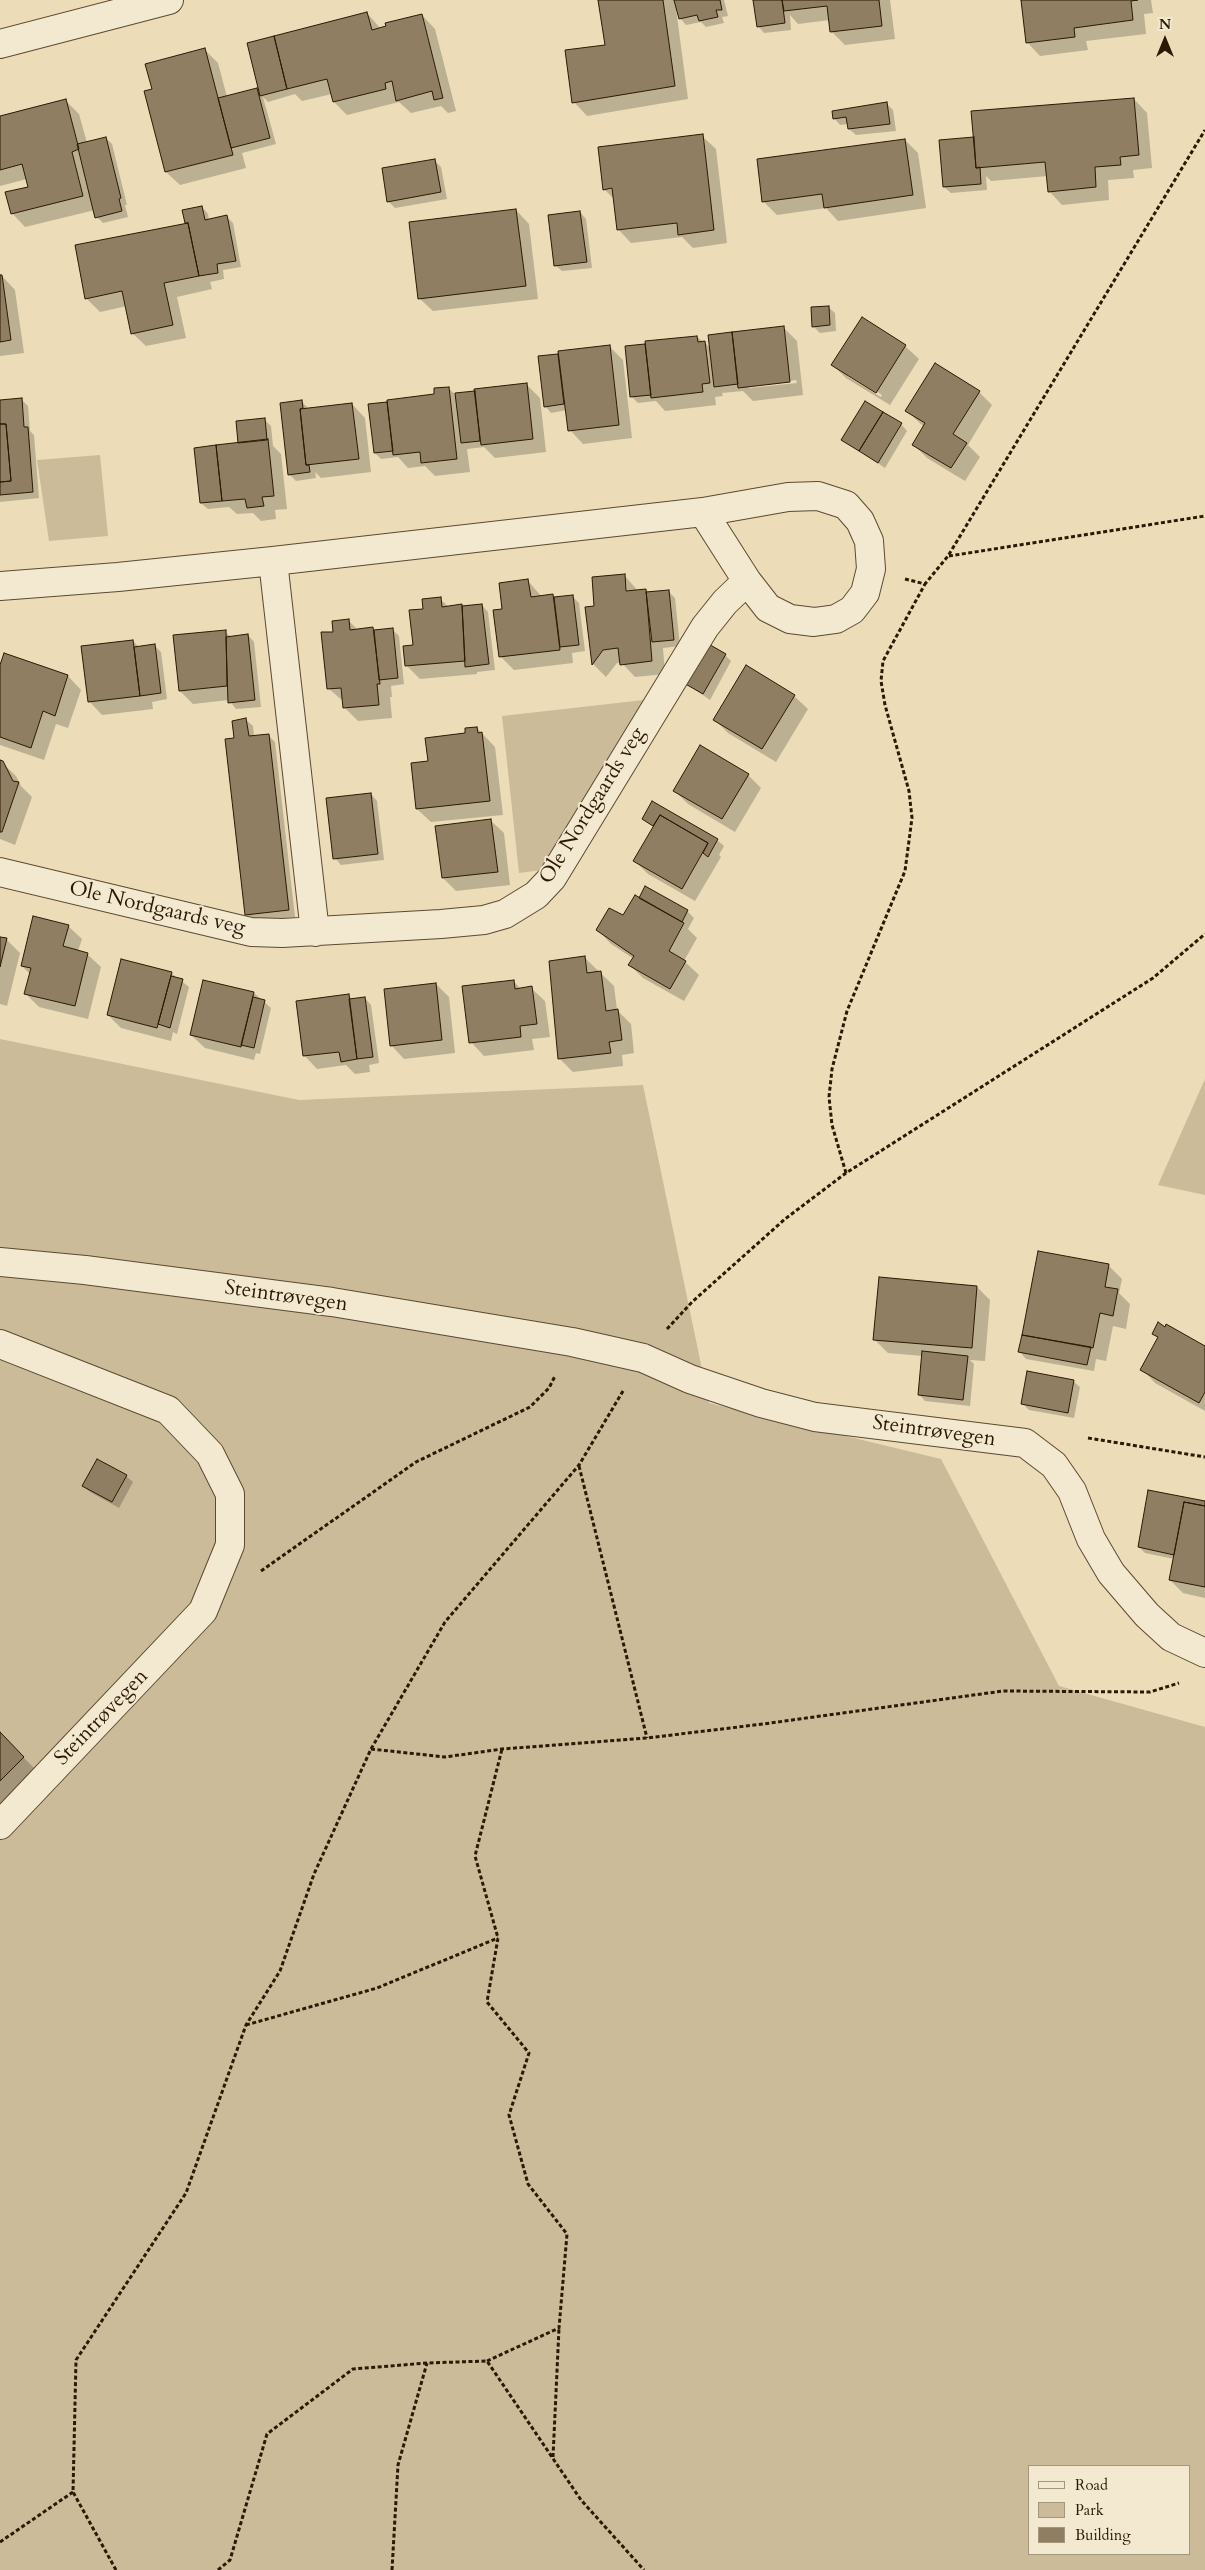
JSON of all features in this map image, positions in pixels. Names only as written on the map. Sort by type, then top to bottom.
[{"type":"street","points":[[0,44],[169,0]]},
{"type":"street","points":[[0,586],[273,562],[703,512],[788,497],[818,496],[846,505],[860,521],[869,541],[871,569],[865,593],[852,610],[836,620],[814,622],[790,620],[768,608],[747,581],[703,512]]},
{"type":"street","points":[[273,562],[316,932]]},
{"type":"street","name":"Ole Nordgaards veg","points":[[0,872],[232,928],[282,933],[484,920],[505,914],[536,895],[552,878],[705,627],[725,602],[747,581]]},
{"type":"street","name":"Steintrøvegen","points":[[0,1262],[84,1270],[332,1302],[572,1342],[643,1358],[690,1379],[761,1403],[815,1417],[1025,1444],[1054,1465],[1072,1492],[1091,1540],[1111,1573],[1147,1616],[1171,1637],[1205,1653]]},
{"type":"street","name":"Steintrøvegen","points":[[0,1344],[168,1410],[210,1454],[230,1494],[230,1545],[203,1611],[0,1825]]},
{"type":"path","points":[[846,1173],[832,1125],[830,1097],[832,1069],[846,1011],[905,871],[912,818],[909,792],[885,706],[881,681],[883,661],[925,584],[948,556],[1205,130]]},
{"type":"path","points":[[948,556],[1205,516]]},
{"type":"path","points":[[871,569],[925,584]]},
{"type":"path","points":[[116,2570],[73,2492],[76,2360],[186,2193],[246,2025],[280,1971],[314,1874],[371,1749],[445,1622],[579,1465],[643,1358],[692,1302],[784,1219],[846,1173],[1153,978],[1205,934]]},
{"type":"path","points":[[252,1577],[416,1462],[530,1407],[549,1388],[572,1342]]},
{"type":"path","points":[[1088,1438],[1205,1457]]},
{"type":"path","points":[[579,1465],[647,1738]]},
{"type":"path","points":[[371,1749],[445,1757],[502,1749],[647,1738],[1003,1691],[1150,1692],[1187,1680]]},
{"type":"path","points":[[502,1749],[474,1856],[498,1938],[487,2002],[530,2053],[509,2115],[528,2184],[567,2234],[559,2328],[553,2458]]},
{"type":"path","points":[[246,2025],[377,1988],[498,1938]]},
{"type":"path","points":[[218,2570],[230,2560],[267,2434],[353,2369],[427,2363],[487,2361],[559,2328]]},
{"type":"path","points":[[487,2361],[582,2500],[644,2570]]},
{"type":"path","points":[[392,2570],[398,2465],[427,2363]]},
{"type":"path","points":[[0,2542],[73,2492]]},
{"type":"green space","points":[[100,455],[108,536],[49,541],[37,460]]},
{"type":"green space","points":[[644,700],[542,870],[519,873],[502,716]]},
{"type":"green space","points":[[0,1039],[299,1100],[643,1085],[709,1403],[941,1459],[1059,1686],[1205,1727],[1205,2570],[0,2570]]},
{"type":"green space","points":[[1205,1079],[1205,1195],[1158,1185]]},
{"type":"building","points":[[598,0],[663,0],[675,86],[572,103],[565,50],[605,45]]},
{"type":"building","points":[[674,0],[720,0],[722,10],[716,10],[718,17],[699,21],[697,15],[679,19]]},
{"type":"building","points":[[753,0],[782,0],[785,23],[757,27]]},
{"type":"building","points":[[782,0],[879,0],[882,26],[830,32],[827,6],[784,11]]},
{"type":"building","points":[[1021,0],[1138,0],[1131,1],[1133,20],[1074,28],[1075,37],[1026,43]]},
{"type":"building","points":[[367,12],[372,30],[386,26],[385,23],[422,14],[443,98],[434,100],[432,91],[396,101],[392,81],[385,83],[386,89],[333,102],[327,79],[287,89],[274,36]]},
{"type":"building","points":[[274,36],[287,89],[260,96],[247,43]]},
{"type":"building","points":[[205,48],[233,155],[165,172],[144,91],[152,89],[145,64]]},
{"type":"building","points":[[257,88],[270,138],[231,148],[218,98]]},
{"type":"building","points":[[1134,98],[1139,155],[1120,157],[1121,165],[1095,167],[1096,187],[1048,192],[1045,162],[976,168],[971,111]]},
{"type":"building","points":[[66,99],[79,149],[72,152],[83,196],[11,214],[5,192],[28,187],[22,164],[0,170],[0,116]]},
{"type":"building","points":[[887,102],[890,124],[848,129],[846,117],[833,119],[832,111]]},
{"type":"building","points":[[703,134],[714,230],[678,235],[677,223],[617,230],[612,188],[603,190],[598,147]]},
{"type":"building","points":[[106,137],[121,198],[119,199],[122,211],[95,218],[77,144]]},
{"type":"building","points":[[974,137],[976,168],[980,167],[981,184],[943,187],[939,140]]},
{"type":"building","points":[[905,139],[913,195],[824,208],[822,194],[762,202],[757,159]]},
{"type":"building","points":[[435,159],[441,192],[387,202],[382,168]]},
{"type":"building","points":[[202,206],[205,220],[227,215],[236,261],[217,264],[218,273],[199,276],[188,223],[185,223],[182,210]]},
{"type":"building","points":[[516,209],[526,286],[418,299],[409,222]]},
{"type":"building","points":[[580,211],[587,262],[554,266],[548,215]]},
{"type":"building","points":[[188,223],[199,276],[164,283],[173,325],[131,334],[122,291],[85,299],[75,245]]},
{"type":"building","points":[[0,275],[2,275],[11,340],[0,342]]},
{"type":"building","points":[[829,306],[830,325],[812,327],[811,307]]},
{"type":"building","points":[[862,317],[906,345],[876,393],[831,365]]},
{"type":"building","points":[[784,326],[790,382],[738,388],[732,332]]},
{"type":"building","points":[[732,332],[738,384],[714,387],[708,335]]},
{"type":"building","points":[[697,336],[698,342],[705,341],[710,383],[702,384],[703,392],[651,398],[645,341]]},
{"type":"building","points":[[645,344],[651,395],[630,397],[625,346]]},
{"type":"building","points":[[610,345],[619,425],[568,431],[558,351]]},
{"type":"building","points":[[558,354],[564,404],[544,407],[538,356]]},
{"type":"building","points":[[935,363],[980,391],[953,434],[967,443],[951,468],[912,445],[925,423],[905,411]]},
{"type":"building","points":[[527,383],[533,439],[481,445],[474,389]]},
{"type":"building","points":[[449,387],[457,459],[421,463],[420,452],[393,455],[387,400],[434,394],[434,388]]},
{"type":"building","points":[[475,391],[480,441],[461,443],[455,393]]},
{"type":"building","points":[[22,398],[24,427],[28,427],[33,492],[0,495],[0,482],[11,481],[6,424],[0,424],[0,400]]},
{"type":"building","points":[[302,400],[303,408],[300,409],[306,465],[309,465],[310,472],[288,475],[280,403]]},
{"type":"building","points":[[865,401],[883,412],[859,451],[841,440]]},
{"type":"building","points":[[387,402],[393,451],[374,453],[368,404]]},
{"type":"building","points":[[352,403],[359,459],[306,465],[300,409]]},
{"type":"building","points":[[883,412],[902,423],[878,463],[859,451]]},
{"type":"building","points":[[265,418],[267,440],[238,443],[236,421]]},
{"type":"building","points":[[0,424],[6,424],[11,481],[0,482]]},
{"type":"building","points":[[268,439],[274,496],[262,497],[264,506],[247,508],[245,499],[222,501],[216,445]]},
{"type":"building","points":[[216,445],[222,501],[200,503],[194,448]]},
{"type":"building","points":[[625,574],[626,591],[646,589],[652,661],[620,665],[618,648],[603,650],[592,665],[585,607],[594,606],[592,577]]},
{"type":"building","points":[[528,579],[531,597],[553,594],[560,650],[499,657],[493,610],[502,609],[499,583]]},
{"type":"building","points":[[669,590],[674,640],[652,642],[646,592]]},
{"type":"building","points":[[573,595],[579,645],[560,647],[554,597]]},
{"type":"building","points":[[441,597],[442,607],[462,604],[465,661],[405,666],[403,646],[413,645],[409,610],[423,609],[422,599]]},
{"type":"building","points":[[482,604],[489,664],[465,667],[462,606]]},
{"type":"building","points":[[349,619],[350,630],[373,627],[380,684],[377,684],[379,705],[343,708],[341,688],[327,689],[321,632],[333,632],[332,621]]},
{"type":"building","points":[[393,628],[398,678],[379,680],[374,630]]},
{"type":"building","points":[[226,630],[227,686],[179,691],[173,635]]},
{"type":"building","points":[[248,634],[255,700],[228,703],[226,637]]},
{"type":"building","points":[[133,640],[140,696],[88,702],[81,646]]},
{"type":"building","points":[[705,642],[726,654],[703,694],[682,682]]},
{"type":"building","points":[[155,644],[161,693],[140,696],[134,647]]},
{"type":"building","points":[[4,653],[68,675],[55,716],[43,711],[31,748],[0,737],[0,665]]},
{"type":"building","points":[[746,665],[795,695],[762,749],[713,720]]},
{"type":"building","points":[[246,718],[249,736],[269,734],[289,910],[245,915],[225,739],[234,738],[232,721]]},
{"type":"building","points":[[477,727],[478,733],[482,732],[490,801],[416,809],[411,763],[428,761],[425,738],[465,733],[465,728]]},
{"type":"building","points":[[700,745],[749,774],[722,819],[673,791]]},
{"type":"building","points":[[0,760],[3,761],[13,781],[19,782],[2,832],[0,832]]},
{"type":"building","points":[[371,793],[378,854],[333,859],[326,798]]},
{"type":"building","points":[[652,801],[718,839],[708,857],[703,853],[708,843],[660,815],[653,826],[642,819]]},
{"type":"building","points":[[660,815],[708,843],[682,889],[633,861]]},
{"type":"building","points":[[491,819],[498,872],[442,878],[435,826]]},
{"type":"building","points":[[645,886],[688,910],[682,922],[639,898]]},
{"type":"building","points":[[635,895],[684,923],[669,951],[686,961],[670,989],[628,965],[634,956],[596,930],[609,908],[623,915]]},
{"type":"building","points":[[33,916],[69,925],[63,946],[88,953],[75,1006],[24,994],[31,968],[21,966]]},
{"type":"building","points":[[0,937],[7,938],[0,967]]},
{"type":"building","points":[[585,956],[587,973],[601,971],[606,1011],[618,1009],[622,1040],[609,1042],[611,1053],[558,1059],[549,961]]},
{"type":"building","points":[[121,959],[172,972],[157,1028],[107,1015]]},
{"type":"building","points":[[171,976],[183,979],[170,1028],[158,1024]]},
{"type":"building","points":[[203,980],[254,992],[241,1047],[190,1035]]},
{"type":"building","points":[[514,980],[515,989],[532,986],[537,1024],[520,1026],[521,1037],[469,1043],[462,986]]},
{"type":"building","points":[[436,983],[442,1040],[390,1046],[384,989]]},
{"type":"building","points":[[349,994],[357,1059],[341,1062],[339,1052],[303,1056],[296,1001]]},
{"type":"building","points":[[253,997],[265,1000],[254,1048],[241,1045]]},
{"type":"building","points":[[365,997],[373,1057],[357,1059],[349,999]]},
{"type":"building","points":[[1038,1251],[1109,1264],[1105,1287],[1118,1289],[1113,1316],[1100,1313],[1093,1348],[1022,1335]]},
{"type":"building","points":[[879,1277],[977,1286],[972,1348],[873,1340]]},
{"type":"building","points":[[1158,1322],[1165,1327],[1166,1324],[1205,1346],[1205,1392],[1199,1403],[1140,1370],[1158,1337],[1152,1334]]},
{"type":"building","points":[[1022,1335],[1091,1347],[1087,1365],[1018,1352]]},
{"type":"building","points":[[922,1351],[968,1356],[963,1400],[918,1395]]},
{"type":"building","points":[[1027,1371],[1074,1380],[1068,1413],[1021,1404]]},
{"type":"building","points":[[97,1459],[127,1475],[112,1502],[82,1486]]},
{"type":"building","points":[[1148,1490],[1205,1501],[1205,1506],[1184,1502],[1174,1555],[1138,1547]]},
{"type":"building","points":[[1184,1502],[1205,1506],[1205,1587],[1169,1580]]},
{"type":"building","points":[[0,1732],[24,1757],[0,1781]]}]
